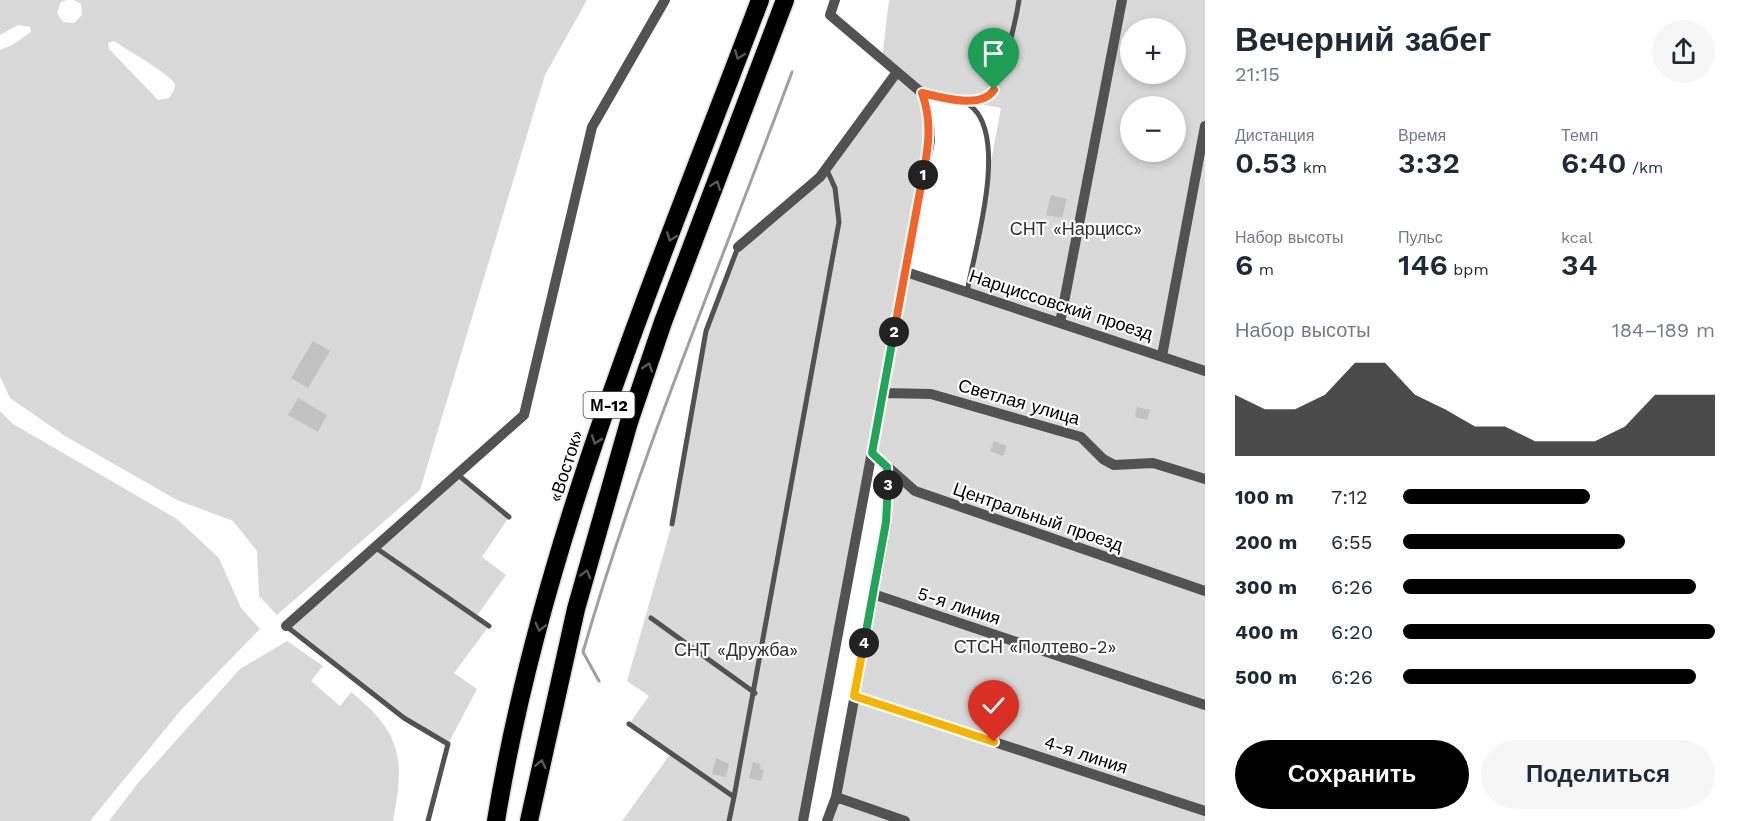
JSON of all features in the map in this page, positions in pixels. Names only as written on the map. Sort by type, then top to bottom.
[{"type":"highway","name":"«Восток»","points":[[496,821],[505,767],[546,600],[583,478],[760,0]]},
{"type":"highway","name":"М-12","points":[[529,821],[576,609],[629,423],[663,322],[785,0]]},
{"type":"street","points":[[286,626],[524,415],[592,127],[664,0]]},
{"type":"street","points":[[803,821],[930,141],[929,121],[922,93],[830,15],[835,0]]},
{"type":"street","points":[[1060,323],[1122,0]]},
{"type":"street","points":[[738,247],[820,177],[897,72]]},
{"type":"street","points":[[1162,356],[1205,126]]},
{"type":"street","name":"Нарциссовский проезд","points":[[906,272],[1205,370]]},
{"type":"street","name":"Светлая улица","points":[[883,393],[931,394],[1082,437],[1103,459],[1114,465],[1164,465],[1205,479]]},
{"type":"street","name":"Центральный проезд","points":[[872,453],[915,491],[1205,591]]},
{"type":"street","points":[[827,821],[836,797],[886,522],[887,467]]},
{"type":"street","name":"5-я линия","points":[[873,594],[1205,705]]},
{"type":"street","name":"4-я линия","points":[[854,696],[1205,811]]},
{"type":"street","points":[[836,797],[905,821]]},
{"type":"lane","points":[[922,93],[960,100],[987,97],[994,90],[1010,45],[1020,0]]},
{"type":"lane","points":[[960,100],[973,108],[981,120],[990,150],[990,168],[967,292]]},
{"type":"lane","points":[[729,821],[755,693],[839,222],[835,188],[826,168]]},
{"type":"lane","points":[[672,524],[706,331],[738,247]]},
{"type":"lane","points":[[456,473],[509,517]]},
{"type":"lane","points":[[376,548],[489,626]]},
{"type":"lane","points":[[651,618],[755,693]]},
{"type":"lane","points":[[286,626],[404,718],[448,744],[428,821]]},
{"type":"lane","points":[[629,724],[734,797]]},
{"type":"green space","points":[[0,0],[67,0],[61,2],[57,13],[63,22],[74,23],[82,15],[81,4],[74,0],[587,0],[545,75],[420,490],[277,615],[259,596],[257,551],[233,521],[177,500],[65,436],[10,398],[0,376],[0,50],[31,32],[30,27],[18,25],[0,35]],"holes":[[[114,41],[173,81],[175,87],[169,98],[158,100],[109,49],[108,43]]]},
{"type":"green space","points":[[889,0],[1205,0],[1205,821],[827,821],[887,522],[887,467],[873,453],[802,821],[622,821],[671,753],[629,724],[649,696],[627,681],[672,524],[706,331],[738,247],[820,177],[897,72],[882,59]],"holes":[[[923,93],[1001,108],[967,291],[906,271],[929,121]]]},
{"type":"green space","points":[[0,411],[13,424],[177,519],[219,558],[241,608],[260,629],[181,710],[90,821],[0,821]]},
{"type":"green space","points":[[456,473],[509,517],[482,557],[506,575],[476,617],[489,626],[454,673],[477,689],[448,744],[404,718],[286,626]]},
{"type":"green space","points":[[287,641],[323,666],[311,681],[340,706],[351,692],[381,721],[390,734],[396,749],[399,780],[393,821],[109,821],[138,783],[240,669]]},
{"type":"building","points":[[1051,195],[1067,199],[1062,218],[1046,215]]},
{"type":"building","points":[[313,341],[330,351],[308,388],[291,378]]},
{"type":"building","points":[[298,398],[327,415],[318,432],[288,415]]},
{"type":"building","points":[[1137,407],[1150,410],[1147,420],[1135,417]]},
{"type":"building","points":[[994,441],[1007,446],[1003,456],[990,451]]},
{"type":"building","points":[[716,758],[729,764],[726,777],[712,774]]},
{"type":"building","points":[[753,762],[761,764],[760,769],[764,770],[761,781],[749,778]]},
{"type":"waterway","points":[[599,681],[583,652],[605,578],[655,432],[792,72]]},
{"type":"route","points":[[994,90],[987,97],[960,100],[922,93],[927,107],[930,141],[872,453],[887,467],[886,522],[854,696],[994,742]]},
{"type":"park label","name":"СНТ «Нарцисс»","points":[[1076,229]]},
{"type":"park label","name":"СТСН «Полтево-2»","points":[[1035,647]]},
{"type":"park label","name":"СНТ «Дружба»","points":[[736,650]]}]
